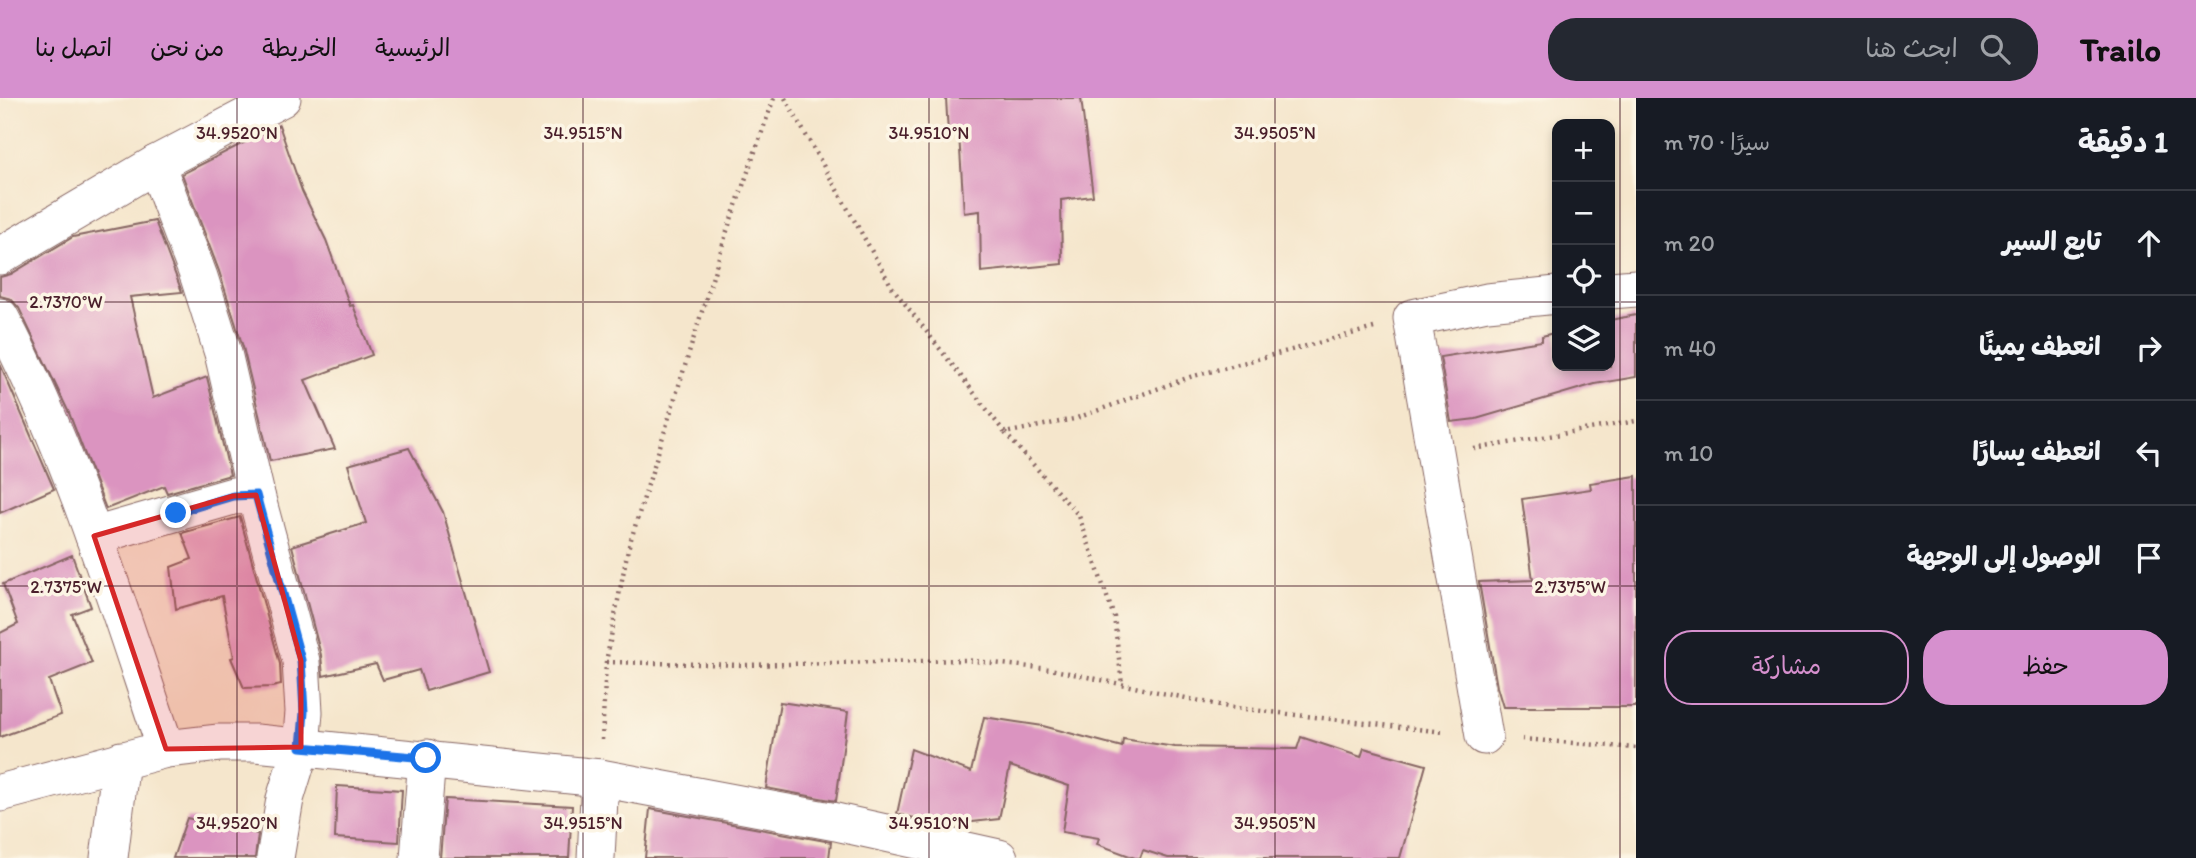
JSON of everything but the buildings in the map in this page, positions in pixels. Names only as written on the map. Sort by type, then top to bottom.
[{"type":"street","points":[[0,256],[156,164],[282,98]]},
{"type":"street","points":[[156,164],[199,277],[223,353],[256,495],[301,660],[304,712],[301,747],[285,799],[275,858]]},
{"type":"street","points":[[1615,290],[1636,288]]},
{"type":"street","points":[[1484,736],[1412,318],[1487,302],[1552,296]]},
{"type":"street","points":[[0,317],[54,436],[94,536],[166,749]]},
{"type":"street","points":[[94,536],[233,496],[256,495]]},
{"type":"street","points":[[0,793],[166,749],[219,743],[301,747],[600,778],[836,822],[999,858]]},
{"type":"street","points":[[419,858],[426,758]]},
{"type":"street","points":[[109,858],[121,760]]},
{"type":"street","points":[[596,858],[600,778]]},
{"type":"path","points":[[600,778],[606,662],[628,549],[727,230],[774,98]]},
{"type":"path","points":[[785,98],[892,287],[1005,433],[1079,516],[1114,617],[1122,684]]},
{"type":"path","points":[[1005,433],[1074,419],[1190,377],[1412,318]]},
{"type":"path","points":[[1436,456],[1636,421]]},
{"type":"path","points":[[606,662],[745,664],[965,660],[1050,669],[1228,707],[1484,736],[1636,748]]},
{"type":"highlighted area","points":[[256,495],[301,661],[301,747],[166,749],[94,536],[233,496]]},
{"type":"route","points":[[176,513],[245,493],[256,495],[301,660],[304,712],[301,747],[426,758]]}]
